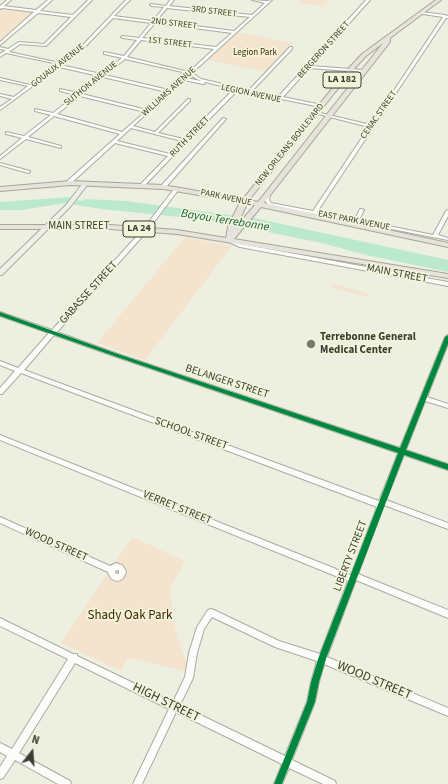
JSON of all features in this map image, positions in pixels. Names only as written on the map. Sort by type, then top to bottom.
[{"type":"main road","name":"NEW ORLEANS BOULEVARD","points":[[244,202],[350,70],[375,46],[423,13],[439,0]]},
{"type":"main road","name":"NEW ORLEANS BOULEVARD","points":[[259,205],[388,41],[388,38]]},
{"type":"main road","points":[[283,154],[298,157]]},
{"type":"main road","name":"PARK AVENUE","points":[[0,189],[67,184],[141,186],[177,189],[289,210],[448,245]]},
{"type":"main road","points":[[0,272],[49,226],[76,197],[85,184]]},
{"type":"main road","name":"LA 182","points":[[229,240],[232,227],[244,202]]},
{"type":"main road","name":"LA 182","points":[[229,240],[241,229],[259,205]]},
{"type":"main road","name":"MAIN STREET","points":[[0,227],[110,227],[177,232],[272,246],[448,276]]},
{"type":"street","points":[[0,7],[9,0]]},
{"type":"street","points":[[0,44],[50,0]]},
{"type":"street","points":[[3,53],[19,43],[45,45],[90,0]]},
{"type":"street","name":"GOUAUX AVENUE","points":[[0,109],[81,49],[128,0]]},
{"type":"street","name":"SUTHON AVENUE","points":[[0,158],[125,57],[172,0]]},
{"type":"street","points":[[254,0],[269,1]]},
{"type":"street","name":"BERGERON STREET","points":[[280,99],[368,0]]},
{"type":"street","name":"WILLIAMS AVENUE","points":[[67,184],[269,1]]},
{"type":"street","name":"3RD STREET","points":[[152,5],[252,16]]},
{"type":"street","points":[[0,7],[74,16]]},
{"type":"street","points":[[423,13],[447,17]]},
{"type":"street","name":"2ND STREET","points":[[112,17],[235,32]]},
{"type":"street","name":"CENAC STREET","points":[[314,213],[371,126],[447,17]]},
{"type":"street","name":"1ST STREET","points":[[123,37],[217,48]]},
{"type":"street","points":[[0,48],[3,53],[169,91]]},
{"type":"street","points":[[249,92],[291,48]]},
{"type":"street","name":"LEGION AVENUE","points":[[105,53],[190,73],[208,84]]},
{"type":"street","points":[[309,67],[363,71]]},
{"type":"street","points":[[0,79],[31,86]]},
{"type":"street","name":"LEGION AVENUE","points":[[183,79],[296,102],[319,109],[329,116],[371,126]]},
{"type":"street","name":"RUTH STREET","points":[[141,186],[236,89]]},
{"type":"street","points":[[61,90],[147,111]]},
{"type":"street","points":[[0,95],[15,98]]},
{"type":"street","points":[[156,133],[190,100]]},
{"type":"street","points":[[36,110],[123,133]]},
{"type":"street","points":[[162,188],[224,119]]},
{"type":"street","points":[[130,127],[186,141]]},
{"type":"street","points":[[6,133],[59,147]]},
{"type":"street","points":[[114,141],[172,156]]},
{"type":"street","points":[[0,164],[28,172]]},
{"type":"street","name":"GABASSE STREET","points":[[0,392],[146,229],[177,189]]},
{"type":"street","name":"EAST PARK AVENUE","points":[[268,194],[267,200],[270,204],[448,239]]},
{"type":"street","points":[[356,221],[362,210]]},
{"type":"street","points":[[435,236],[448,211]]},
{"type":"street","name":"MAIN STREET","points":[[229,240],[240,245],[448,284]]},
{"type":"street","name":"BELANGER STREET","points":[[0,314],[116,355],[448,467]]},
{"type":"street","name":"LIBERTY STREET","points":[[278,784],[311,702],[322,659],[423,398],[445,352],[448,337]]},
{"type":"street","name":"SCHOOL STREET","points":[[0,363],[448,526]]},
{"type":"street","points":[[423,398],[448,406]]},
{"type":"street","name":"VERRET STREET","points":[[0,437],[448,614]]},
{"type":"street","name":"WOOD STREET","points":[[0,520],[112,570]]},
{"type":"street","name":"WOOD STREET","points":[[175,708],[189,678],[193,652],[201,627],[211,613],[278,644],[322,659],[448,712]]},
{"type":"street","name":"HIGH STREET","points":[[0,622],[332,784]]},
{"type":"street","points":[[0,775],[74,658]]},
{"type":"street","points":[[137,784],[175,708]]},
{"type":"street","points":[[0,747],[67,784]]},
{"type":"green space","points":[[300,0],[331,0],[323,7],[298,2]]},
{"type":"green space","points":[[0,8],[37,12],[0,44]]},
{"type":"green space","name":"Legion Park","points":[[238,32],[293,43],[265,72],[208,60]]},
{"type":"green space","points":[[185,237],[232,246],[145,360],[97,343]]},
{"type":"green space","points":[[333,283],[369,294],[367,297],[331,287]]},
{"type":"green space","name":"Shady Oak Park","points":[[132,537],[185,561],[170,589],[174,624],[189,672],[128,658],[121,671],[61,643]]},
{"type":"water","name":"Bayou Terrebonne","points":[[71,197],[70,199],[83,201],[84,199],[126,201],[254,218],[448,260],[448,272],[362,254],[322,243],[209,220],[102,209],[65,203],[22,210],[0,210],[0,202]]},
{"type":"cycle path","points":[[0,314],[116,355],[448,467]]},
{"type":"cycle path","points":[[278,784],[311,702],[322,659],[402,451],[448,337]]},
{"type":"place","name":"Terrebonne General Medical Center","points":[[311,344]]}]
